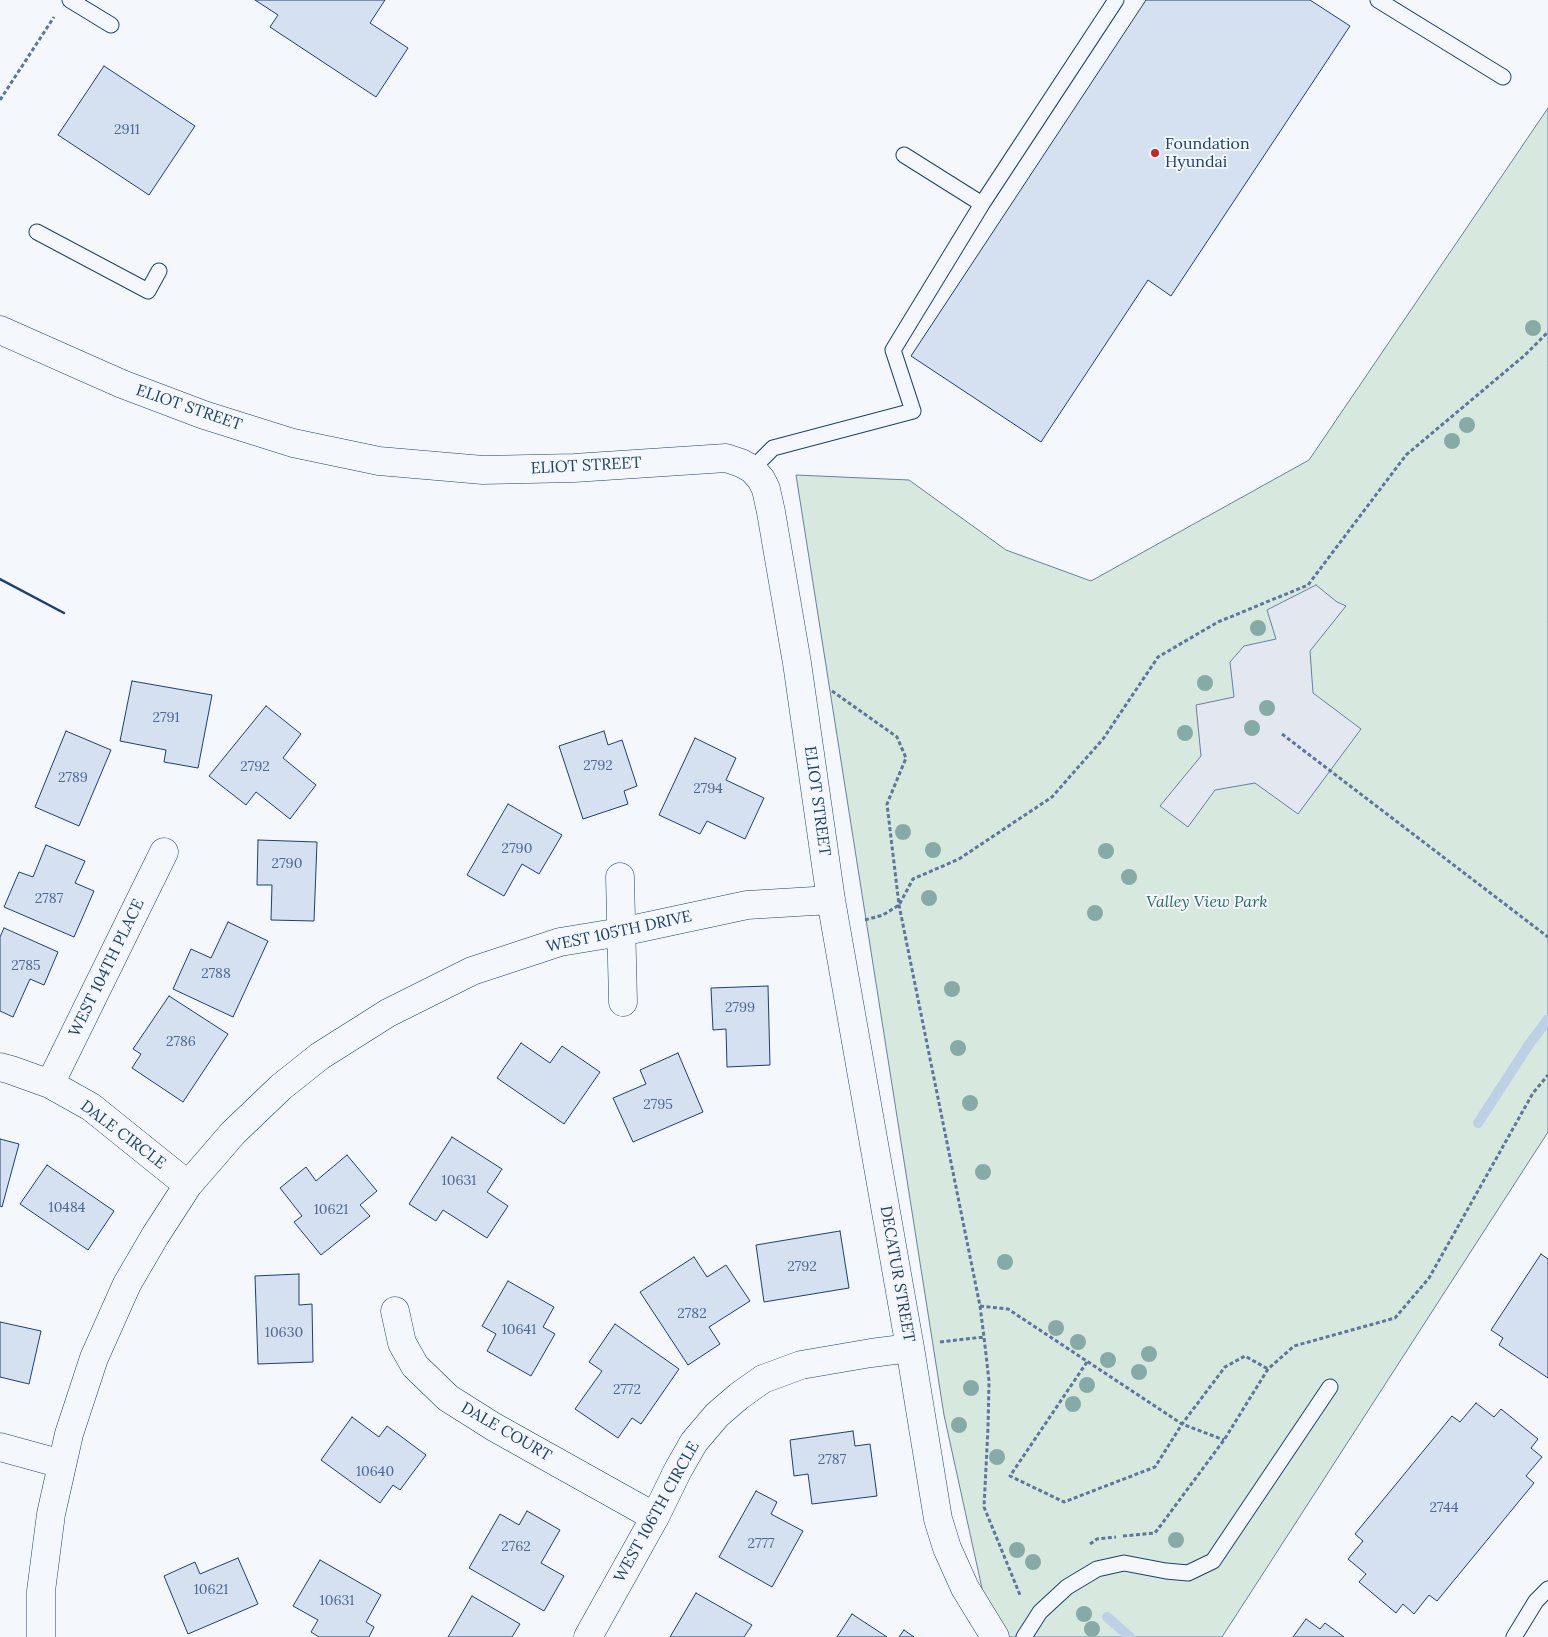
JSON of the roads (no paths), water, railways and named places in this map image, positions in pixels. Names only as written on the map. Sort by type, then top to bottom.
[{"type":"street","name":"ELIOT STREET","points":[[0,330],[122,384],[204,415],[293,443],[379,461],[483,470],[574,468],[726,458],[741,463],[752,470],[761,479],[766,490],[771,512],[797,663],[831,900]]},
{"type":"street","name":"WEST 104TH PLACE","points":[[50,1084],[164,852]]},
{"type":"street","points":[[620,877],[623,1002]]},
{"type":"street","name":"WEST 105TH DRIVE","points":[[41,1637],[41,1591],[51,1514],[69,1434],[94,1358],[127,1284],[188,1185],[233,1133],[281,1086],[320,1056],[388,1013],[472,971],[560,942],[621,932],[747,905],[831,900]]},
{"type":"street","name":"DECATUR STREET","points":[[831,900],[910,1348],[938,1519],[947,1548],[965,1588],[995,1637]]},
{"type":"street","name":"DALE CIRCLE","points":[[0,1067],[50,1084],[91,1107],[188,1185]]},
{"type":"street","name":"DALE COURT","points":[[395,1311],[402,1343],[415,1366],[448,1398],[494,1427],[655,1517]]},
{"type":"street","name":"WEST 106TH CIRCLE","points":[[588,1637],[655,1517],[694,1442],[717,1415],[763,1379],[800,1366],[910,1348]]},
{"type":"street","points":[[0,1447],[62,1464]]},
{"type":"lane","points":[[70,0],[111,25]]},
{"type":"lane","points":[[752,470],[773,448],[913,411],[893,350],[982,204],[1116,0]]},
{"type":"lane","points":[[1378,0],[1503,77]]},
{"type":"lane","points":[[904,155],[982,204]]},
{"type":"lane","points":[[37,232],[148,291],[160,271]]},
{"type":"lane","points":[[1024,1637],[1046,1606],[1067,1587],[1097,1568],[1124,1563],[1188,1573],[1214,1561],[1330,1387]]},
{"type":"lane","points":[[1514,1637],[1536,1601],[1548,1589]]},
{"type":"waterway","points":[[1478,1123],[1528,1046],[1548,1019]]},
{"type":"waterway","points":[[1107,1617],[1130,1637]]},
{"type":"place","name":"Foundation Hyundai","points":[[1155,153]]},
{"type":"park label","name":"Valley View Park","points":[[1207,902]]}]
